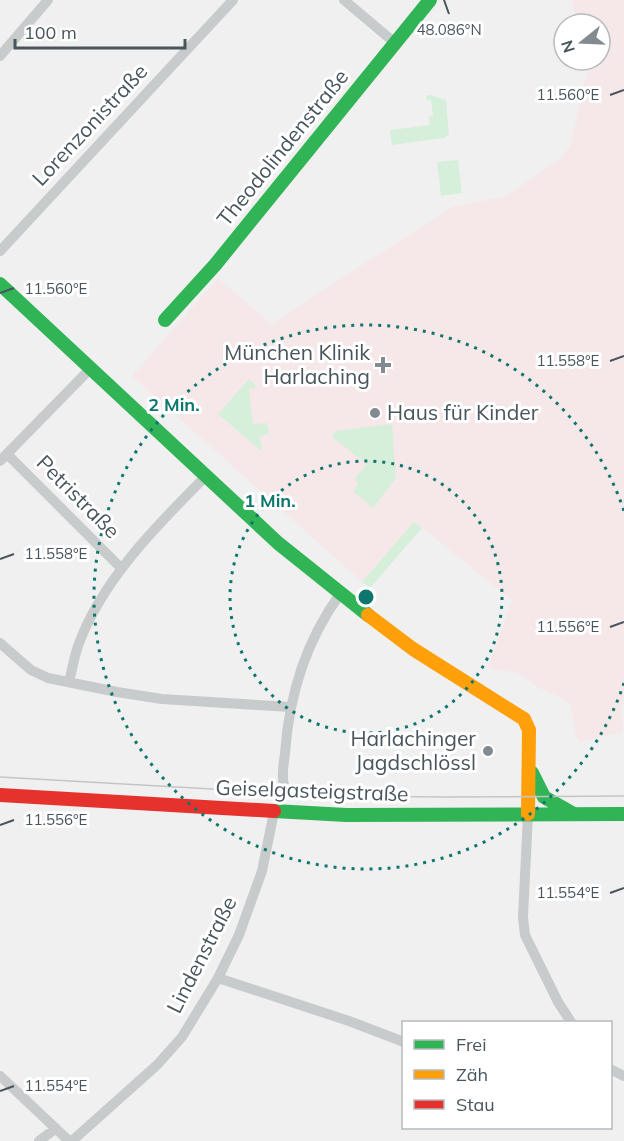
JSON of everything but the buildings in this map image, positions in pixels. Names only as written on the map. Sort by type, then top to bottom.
[{"type":"street","points":[[0,56],[48,0]]},
{"type":"street","name":"Lorenzonistraße","points":[[0,251],[233,0]]},
{"type":"street","points":[[344,0],[395,43]]},
{"type":"street","name":"Theodolindenstraße","points":[[165,320],[215,265],[430,0]]},
{"type":"street","points":[[0,284],[273,538],[340,594],[413,649],[524,719],[530,738],[523,917],[525,935],[570,1021]]},
{"type":"street","points":[[4,458],[91,368]]},
{"type":"street","name":"Petristraße","points":[[4,458],[121,568]]},
{"type":"street","points":[[69,682],[78,645],[121,568],[206,476]]},
{"type":"street","points":[[284,785],[284,760],[290,707],[297,682],[312,641],[340,594]]},
{"type":"street","points":[[0,643],[31,670],[48,678],[117,693],[162,699],[290,707]]},
{"type":"street","points":[[530,770],[548,801],[575,814]]},
{"type":"street","name":"Geiselgasteigstraße","points":[[0,795],[346,815],[624,814]]},
{"type":"street","name":"Lindenstraße","points":[[70,1141],[158,1065],[182,1037],[218,978],[239,935],[252,902],[268,848],[274,812]]},
{"type":"street","points":[[218,978],[349,1021],[402,1041]]},
{"type":"street","points":[[0,1076],[54,1129],[70,1141]]},
{"type":"street","points":[[39,1141],[54,1129]]},
{"type":"shaded area","name":"München Klinik Harlaching","points":[[572,0],[624,0],[624,702],[621,709],[623,732],[580,742],[576,737],[571,705],[560,697],[539,688],[518,673],[488,668],[512,600],[415,522],[362,582],[132,376],[218,278],[271,324],[452,207],[507,196],[562,157],[571,144],[585,79],[588,77],[587,72],[612,72],[612,12],[574,12]]},
{"type":"green space","points":[[426,96],[446,100],[449,134],[444,138],[392,145],[390,130],[430,125],[429,117],[433,116],[431,100],[427,100]]},
{"type":"green space","points":[[458,160],[462,193],[441,196],[437,162]]},
{"type":"green space","points":[[249,379],[256,388],[249,389],[253,424],[267,423],[269,434],[260,436],[262,452],[218,414]]},
{"type":"green space","points":[[392,424],[396,478],[373,508],[353,491],[358,485],[355,478],[367,464],[332,437],[335,431]]},
{"type":"green space","points":[[414,522],[422,528],[370,588],[362,582]]},
{"type":"tram line","points":[[0,777],[336,796],[624,796]]},
{"type":"traffic: fast","points":[[165,320],[215,265],[430,0]]},
{"type":"traffic: fast","points":[[0,284],[278,543],[368,615]]},
{"type":"traffic: fast","points":[[532,773],[544,797],[572,813]]},
{"type":"traffic: fast","points":[[274,811],[346,815],[624,814]]},
{"type":"traffic: slow","points":[[368,615],[413,649],[524,719],[529,730],[528,814]]},
{"type":"traffic: jam","points":[[0,795],[274,811]]},
{"type":"place","name":"München Klinik Harlaching","points":[[383,365]]},
{"type":"place","name":"Haus für Kinder","points":[[375,413]]},
{"type":"place","name":"Harlachinger Jagdschlössl","points":[[488,751]]}]
